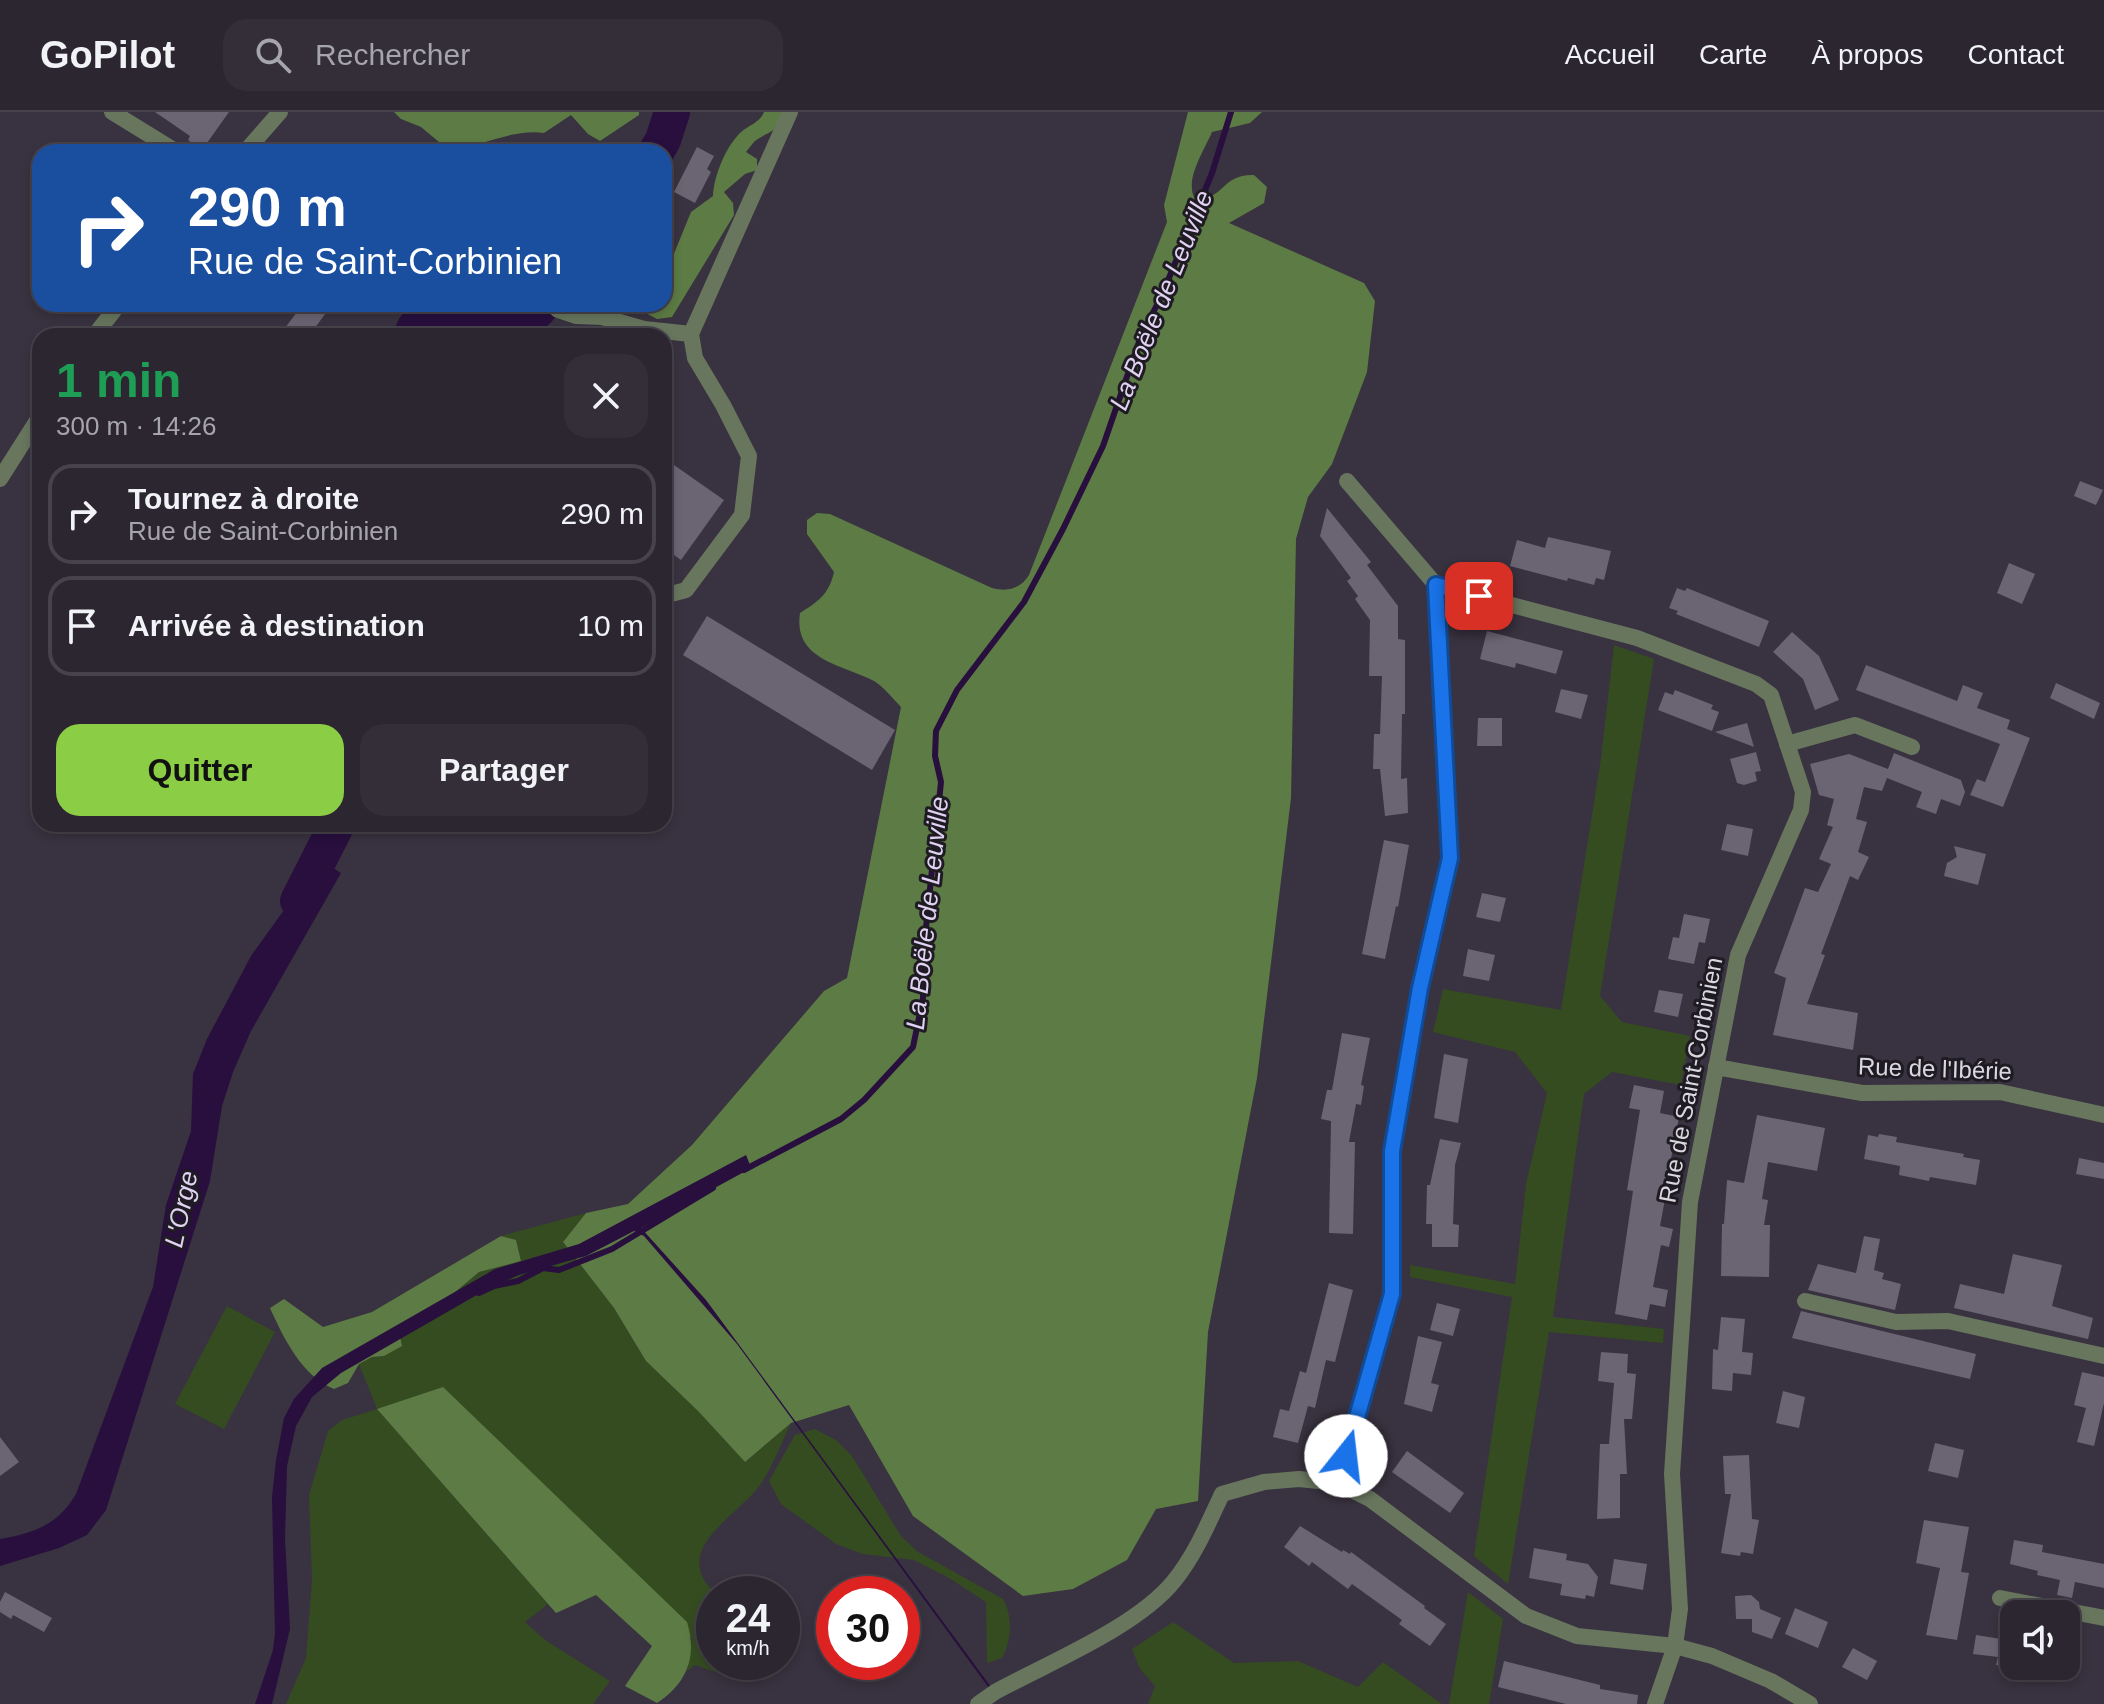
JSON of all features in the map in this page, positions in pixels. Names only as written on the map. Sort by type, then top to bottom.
[{"type":"street","points":[[112,112],[164,144]]},
{"type":"street","points":[[252,144],[280,112]]},
{"type":"street","points":[[672,594],[686,590],[742,515],[749,456],[695,358],[691,334],[790,112]]},
{"type":"street","points":[[100,328],[113,312]]},
{"type":"street","points":[[567,312],[576,316],[602,317],[640,328]]},
{"type":"street","points":[[672,332],[691,334]]},
{"type":"street","points":[[0,479],[32,429]]},
{"type":"street","points":[[1338,1483],[1392,1294],[1392,1151],[1420,988],[1450,858],[1436,585],[1347,481]]},
{"type":"street","name":"Rue de Saint-Corbinien","points":[[1436,585],[1637,638],[1756,684],[1771,695],[1803,792],[1801,810],[1738,955],[1690,1202],[1672,1474],[1680,1596],[1675,1646],[1655,1704]]},
{"type":"street","points":[[1787,744],[1855,725],[1912,747]]},
{"type":"street","name":"Rue de l'Ibérie","points":[[1716,1067],[1862,1093],[2000,1092],[2104,1115]]},
{"type":"street","points":[[1805,1301],[1896,1322],[1948,1321],[2104,1356]]},
{"type":"street","points":[[984,1702],[1125,1622],[1151,1603],[1174,1581],[1200,1543],[1222,1494],[1264,1482],[1299,1479],[1338,1483],[1370,1499],[1526,1616],[1577,1636],[1675,1646],[1712,1656],[1771,1681],[1810,1704]]},
{"type":"street","points":[[2000,1598],[2104,1618]]},
{"type":"green space","points":[[394,112],[639,112],[639,115],[600,141],[588,134],[571,115],[544,133],[510,135],[479,144],[441,144],[421,127],[401,119]]},
{"type":"green space","points":[[764,112],[781,112],[779,123],[773,130],[755,141],[746,152],[757,159],[757,170],[745,174],[724,192],[733,203],[734,215],[672,317],[657,319],[644,312],[672,312],[672,258],[691,212],[713,196],[725,154],[740,133]]},
{"type":"green space","points":[[1188,112],[1262,112],[1250,123],[1212,132],[1193,174],[1195,199],[1212,196],[1235,178],[1254,175],[1267,187],[1264,203],[1229,223],[1364,283],[1375,301],[1367,372],[1332,464],[1308,497],[1296,539],[1291,798],[1257,1078],[1208,1332],[1198,1501],[1156,1509],[1127,1560],[1073,1589],[1023,1596],[913,1516],[849,1405],[791,1423],[745,1462],[646,1361],[614,1308],[563,1242],[586,1213],[628,1204],[692,1145],[824,991],[847,978],[901,707],[878,684],[822,658],[804,641],[800,613],[822,596],[834,572],[807,534],[807,520],[817,513],[830,514],[992,588],[1003,590],[1022,584],[1029,575],[1167,222],[1164,205]]},
{"type":"green space","points":[[402,312],[486,312],[484,324],[491,328],[406,328]]},
{"type":"green space","points":[[508,312],[567,312],[543,321],[536,328],[494,328],[504,321]]},
{"type":"green space","points":[[1614,645],[1654,659],[1600,996],[1622,1022],[1690,1036],[1681,1085],[1612,1072],[1584,1094],[1553,1317],[1664,1329],[1663,1343],[1549,1332],[1508,1584],[1474,1556],[1512,1297],[1410,1277],[1410,1265],[1515,1284],[1526,1184],[1547,1093],[1515,1052],[1433,1032],[1443,989],[1561,1010],[1601,758]]},
{"type":"green space","points":[[586,1213],[563,1242],[614,1308],[646,1361],[745,1462],[791,1423],[765,1478],[711,1535],[702,1549],[699,1563],[702,1576],[696,1576],[696,1665],[687,1671],[692,1638],[378,1410],[548,1604],[525,1622],[545,1640],[610,1681],[593,1704],[286,1704],[306,1658],[312,1580],[309,1495],[328,1431],[342,1420],[377,1409],[359,1364],[372,1357],[384,1356],[399,1332],[441,1304],[479,1272],[521,1261],[516,1240],[501,1236]]},
{"type":"green space","points":[[501,1236],[516,1240],[521,1261],[479,1272],[441,1304],[399,1332],[402,1346],[359,1364],[348,1383],[334,1389],[303,1366],[270,1308],[284,1299],[323,1327],[372,1312]]},
{"type":"green space","points":[[227,1306],[275,1332],[224,1429],[175,1404]]},
{"type":"green space","points":[[443,1387],[687,1622],[690,1658],[682,1678],[667,1696],[657,1703],[625,1686],[652,1646],[596,1595],[556,1613],[377,1409]]},
{"type":"green space","points":[[815,1429],[836,1440],[852,1456],[901,1536],[918,1552],[1003,1599],[1010,1628],[1002,1658],[987,1663],[986,1602],[914,1560],[863,1554],[836,1544],[781,1504],[769,1481],[795,1435]]},
{"type":"green space","points":[[1468,1592],[1503,1619],[1489,1704],[1449,1704]]},
{"type":"green space","points":[[1173,1622],[1234,1663],[1298,1661],[1358,1687],[1383,1662],[1442,1704],[1148,1704],[1155,1686],[1140,1669],[1132,1649]]},
{"type":"water","points":[[320,860],[341,873],[251,1031],[233,1072],[222,1106],[210,1181],[106,1510],[87,1535],[59,1548],[0,1566],[0,1539],[44,1526],[69,1505],[76,1494],[153,1287],[166,1205],[191,1131],[193,1074],[207,1039],[251,956]]},
{"type":"water","points":[[746,1155],[750,1165],[744,1172],[641,1228],[706,1300],[909,1576],[737,1344],[644,1236],[634,1231],[586,1256],[519,1275],[489,1288],[341,1373],[312,1397],[296,1426],[287,1466],[285,1539],[290,1629],[272,1704],[255,1704],[273,1650],[272,1497],[284,1418],[294,1399],[322,1368],[495,1269],[579,1244]]},
{"type":"water","points":[[920,1591],[991,1687],[920,1594]]},
{"type":"building","points":[[155,112],[229,112],[206,144],[194,144],[188,140],[190,136]]},
{"type":"building","points":[[697,147],[714,156],[707,169],[711,172],[695,203],[674,192]]},
{"type":"building","points":[[297,312],[327,312],[315,328],[285,328]]},
{"type":"building","points":[[672,464],[724,500],[681,560],[672,554]]},
{"type":"building","points":[[2080,481],[2103,490],[2096,505],[2074,496]]},
{"type":"building","points":[[1327,508],[1371,562],[1367,565],[1398,606],[1398,639],[1405,640],[1401,779],[1407,778],[1408,813],[1385,816],[1380,769],[1373,769],[1374,734],[1380,734],[1382,676],[1369,676],[1370,620],[1355,599],[1358,596],[1347,581],[1351,578],[1320,536]]},
{"type":"building","points":[[1548,537],[1611,551],[1604,580],[1596,578],[1594,585],[1568,578],[1567,581],[1510,566],[1517,540],[1545,548]]},
{"type":"building","points":[[2009,563],[2035,574],[2022,604],[1997,593]]},
{"type":"building","points":[[1677,588],[1685,591],[1687,588],[1769,621],[1759,647],[1676,614],[1678,611],[1669,608]]},
{"type":"building","points":[[707,616],[895,730],[872,770],[683,655]]},
{"type":"building","points":[[1487,631],[1563,651],[1556,674],[1516,663],[1515,668],[1480,659]]},
{"type":"building","points":[[1792,632],[1819,656],[1839,700],[1815,710],[1803,679],[1773,652]]},
{"type":"building","points":[[1866,665],[1957,701],[1963,685],[1983,693],[1977,708],[2010,720],[2007,729],[2030,738],[2003,807],[1970,795],[1977,779],[1985,782],[2000,744],[1856,690]]},
{"type":"building","points":[[2056,683],[2100,703],[2094,719],[2050,698]]},
{"type":"building","points":[[1561,689],[1588,695],[1581,719],[1555,712]]},
{"type":"building","points":[[1675,690],[1713,705],[1711,709],[1719,712],[1712,731],[1658,710],[1665,692],[1673,695]]},
{"type":"building","points":[[1478,718],[1502,718],[1502,746],[1477,746]]},
{"type":"building","points":[[1747,723],[1754,747],[1715,732]]},
{"type":"building","points":[[1756,752],[1761,771],[1755,772],[1757,781],[1744,785],[1737,783],[1730,759]]},
{"type":"building","points":[[1894,753],[1961,780],[1965,792],[1960,806],[1941,799],[1936,814],[1916,807],[1922,792],[1887,778],[1882,791],[1864,787],[1856,819],[1867,822],[1858,852],[1869,857],[1858,880],[1850,876],[1821,954],[1825,955],[1807,1004],[1858,1013],[1853,1050],[1773,1035],[1786,978],[1774,973],[1805,888],[1818,892],[1831,864],[1819,859],[1833,827],[1827,825],[1834,799],[1819,795],[1810,764],[1849,754],[1888,769]]},
{"type":"building","points":[[1727,824],[1753,829],[1748,856],[1721,850]]},
{"type":"building","points":[[1384,840],[1409,845],[1385,959],[1362,954]]},
{"type":"building","points":[[1954,846],[1986,854],[1978,885],[1944,876],[1947,863],[1957,857]]},
{"type":"building","points":[[1482,893],[1506,898],[1500,922],[1476,917]]},
{"type":"building","points":[[1684,914],[1710,919],[1705,943],[1699,942],[1694,964],[1668,959],[1673,937],[1679,938]]},
{"type":"building","points":[[1468,949],[1495,955],[1489,981],[1463,976]]},
{"type":"building","points":[[1659,990],[1683,994],[1678,1017],[1654,1012]]},
{"type":"building","points":[[1342,1033],[1370,1038],[1361,1085],[1364,1086],[1361,1105],[1356,1104],[1349,1142],[1355,1142],[1353,1234],[1329,1233],[1331,1121],[1321,1119],[1327,1090],[1332,1090]]},
{"type":"building","points":[[1444,1054],[1468,1059],[1458,1123],[1434,1118]]},
{"type":"building","points":[[1634,1085],[1664,1091],[1660,1113],[1679,1117],[1670,1164],[1675,1165],[1672,1184],[1668,1183],[1660,1226],[1673,1229],[1669,1247],[1661,1245],[1653,1287],[1668,1290],[1665,1307],[1650,1304],[1647,1320],[1615,1314],[1633,1191],[1627,1190],[1640,1110],[1629,1108]]},
{"type":"building","points":[[1757,1115],[1825,1128],[1817,1171],[1768,1162],[1762,1199],[1768,1200],[1764,1225],[1770,1225],[1769,1277],[1721,1276],[1727,1180],[1744,1183]]},
{"type":"building","points":[[1879,1134],[1897,1137],[1896,1142],[1964,1154],[1963,1157],[1980,1160],[1976,1185],[1899,1175],[1900,1166],[1864,1159],[1868,1135],[1878,1137]]},
{"type":"building","points":[[1440,1139],[1461,1143],[1455,1165],[1453,1224],[1459,1225],[1458,1247],[1432,1247],[1432,1224],[1426,1224],[1427,1185],[1430,1185]]},
{"type":"building","points":[[2079,1158],[2104,1163],[2104,1179],[2076,1174]]},
{"type":"building","points":[[1864,1236],[1880,1239],[1874,1270],[1884,1273],[1882,1279],[1901,1284],[1895,1310],[1808,1290],[1818,1264],[1856,1273]]},
{"type":"building","points":[[2013,1254],[2062,1265],[2052,1306],[2093,1318],[2088,1339],[1954,1308],[1960,1284],[2004,1294]]},
{"type":"building","points":[[1329,1283],[1353,1290],[1335,1362],[1326,1360],[1315,1408],[1308,1406],[1298,1443],[1273,1437],[1280,1409],[1289,1411],[1300,1371],[1306,1373]]},
{"type":"building","points":[[1437,1303],[1460,1309],[1453,1336],[1430,1330]]},
{"type":"building","points":[[1801,1311],[1976,1354],[1970,1379],[1792,1338]]},
{"type":"building","points":[[1721,1317],[1745,1319],[1742,1352],[1753,1353],[1751,1375],[1733,1373],[1732,1391],[1712,1389],[1713,1349],[1718,1350]]},
{"type":"building","points":[[1418,1336],[1442,1342],[1431,1383],[1439,1385],[1432,1412],[1404,1404]]},
{"type":"building","points":[[1601,1352],[1628,1354],[1627,1373],[1636,1374],[1632,1419],[1624,1419],[1627,1474],[1620,1474],[1620,1518],[1597,1519],[1600,1444],[1609,1444],[1614,1383],[1598,1381]]},
{"type":"building","points":[[2082,1372],[2104,1377],[2104,1403],[2094,1446],[2077,1442],[2086,1408],[2074,1405]]},
{"type":"building","points":[[1783,1391],[1805,1397],[1799,1428],[1776,1423]]},
{"type":"building","points":[[0,1437],[19,1462],[0,1476]]},
{"type":"building","points":[[1935,1443],[1964,1450],[1958,1478],[1928,1471]]},
{"type":"building","points":[[1407,1451],[1464,1493],[1450,1513],[1392,1472]]},
{"type":"building","points":[[1749,1455],[1752,1519],[1759,1520],[1753,1554],[1741,1552],[1740,1556],[1721,1553],[1731,1494],[1725,1494],[1723,1456]]},
{"type":"building","points":[[1924,1520],[1969,1527],[1961,1572],[1969,1573],[1957,1640],[1926,1635],[1940,1568],[1916,1563]]},
{"type":"building","points":[[1300,1526],[1342,1552],[1351,1552],[1446,1624],[1430,1646],[1399,1624],[1402,1620],[1352,1584],[1348,1589],[1312,1562],[1309,1566],[1284,1547]]},
{"type":"building","points":[[2014,1540],[2043,1545],[2042,1552],[2104,1564],[2104,1588],[2075,1582],[2072,1598],[2057,1595],[2060,1580],[2010,1564]]},
{"type":"building","points":[[1534,1548],[1567,1554],[1566,1560],[1588,1564],[1598,1577],[1594,1597],[1586,1595],[1585,1599],[1560,1595],[1562,1584],[1529,1578]]},
{"type":"building","points":[[1614,1559],[1647,1564],[1643,1590],[1610,1584]]},
{"type":"building","points":[[5,1592],[52,1618],[44,1632],[13,1615],[11,1619],[0,1612],[0,1602]]},
{"type":"building","points":[[1751,1595],[1759,1602],[1760,1609],[1781,1618],[1772,1639],[1752,1632],[1752,1619],[1736,1619],[1735,1596]]},
{"type":"building","points":[[1795,1608],[1828,1622],[1818,1648],[1785,1634]]},
{"type":"building","points":[[1976,1635],[2000,1639],[2000,1666],[1996,1665],[1998,1657],[1973,1654]]},
{"type":"building","points":[[1853,1648],[1877,1661],[1867,1680],[1842,1667]]},
{"type":"building","points":[[1504,1661],[1600,1685],[1600,1689],[1638,1695],[1637,1704],[1566,1704],[1498,1687]]},
{"type":"waterway","name":"L'Orge","points":[[661,144],[672,112]]},
{"type":"waterway","name":"La Boële de Leuville","points":[[744,1170],[841,1119],[864,1100],[913,1047],[923,998],[924,947],[941,782],[935,756],[936,731],[957,690],[1024,602],[1103,446],[1141,336],[1162,295],[1212,173],[1231,112]]},
{"type":"waterway","name":"L'Orge","points":[[415,328],[434,315],[511,312]]},
{"type":"waterway","name":"L'Orge","points":[[298,901],[333,832]]},
{"type":"waterway","name":"La Boële de Leuville","points":[[479,1293],[518,1281],[543,1268],[559,1270],[612,1249],[713,1188]]},
{"type":"route","points":[[1346,1456],[1392,1294],[1392,1151],[1420,988],[1450,858],[1436,585],[1479,596]]}]
